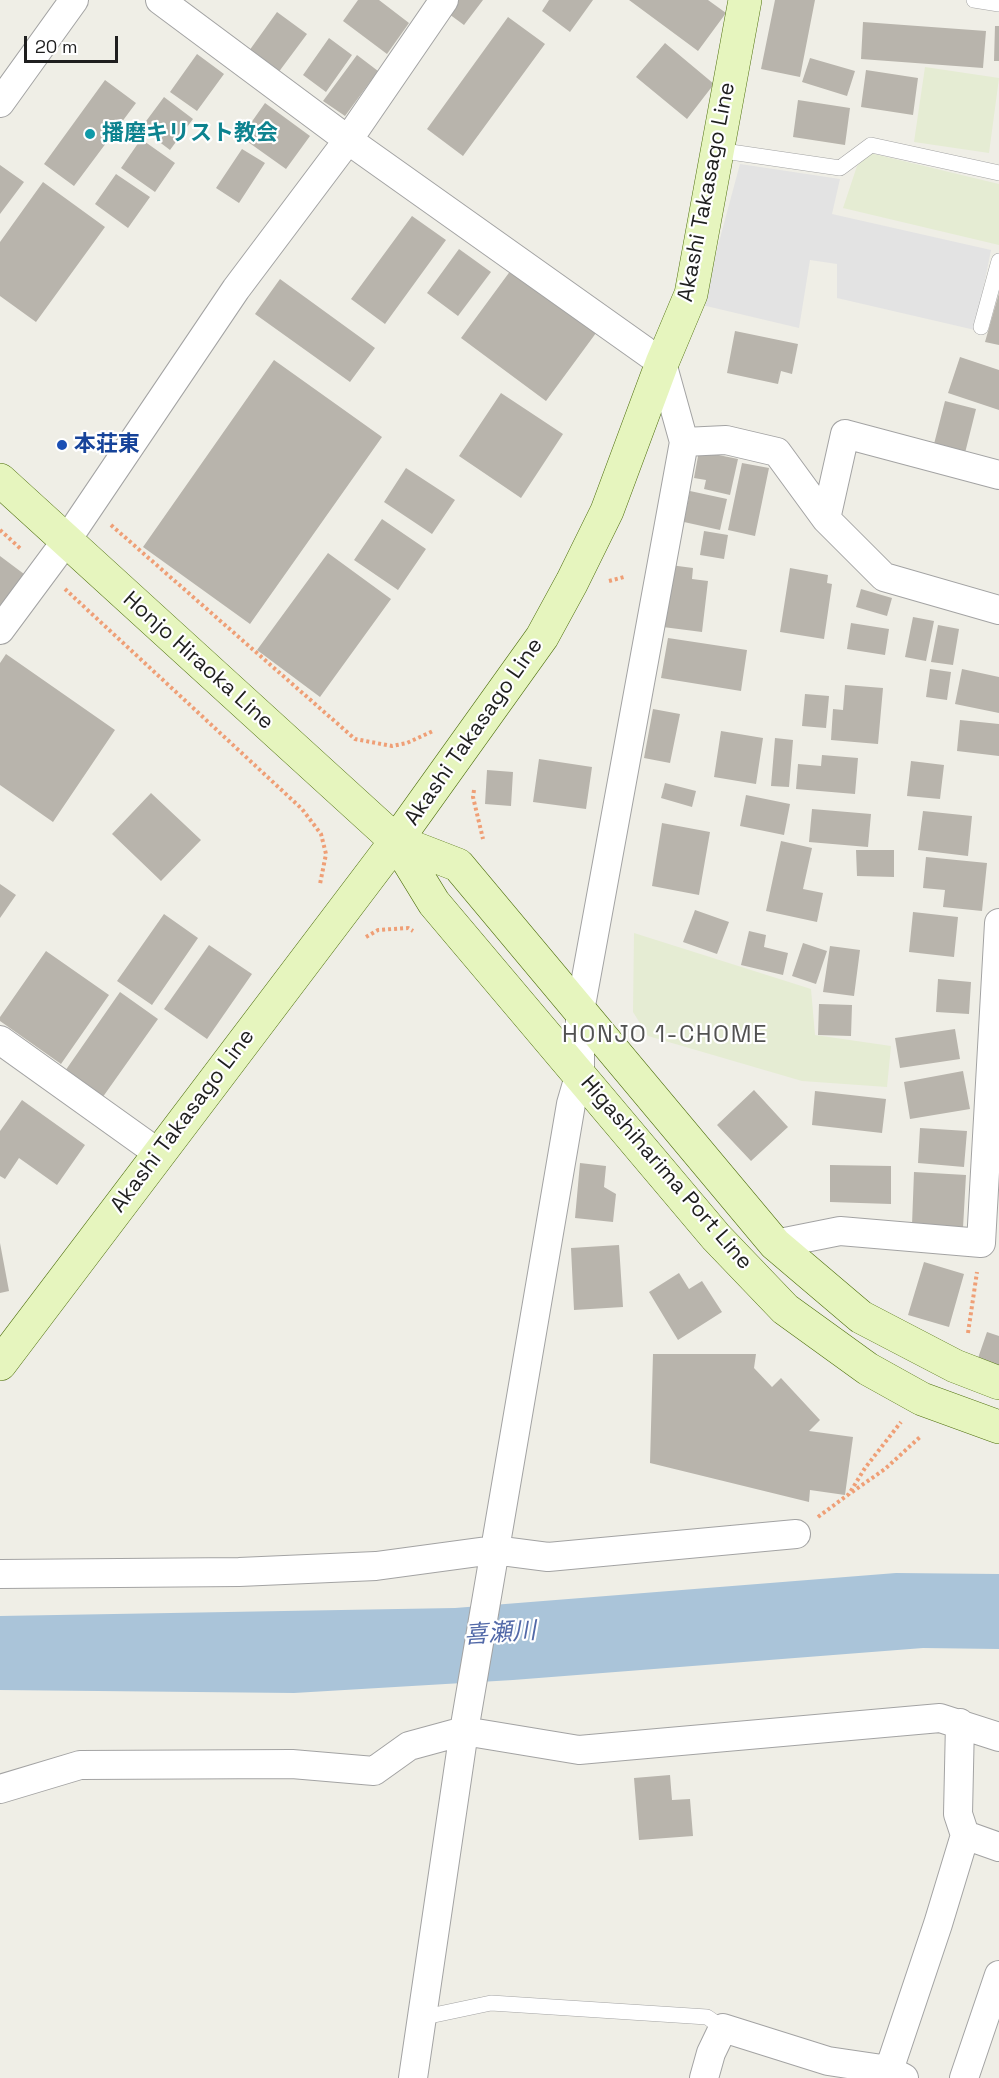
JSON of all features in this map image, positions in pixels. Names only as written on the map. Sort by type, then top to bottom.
[{"type":"main road","name":"Akashi Takasago Line","points":[[0,1364],[10,1334],[158,1153],[396,841],[542,637],[607,511],[662,363],[691,294],[745,0]]},
{"type":"main road","name":"Honjo Hiraoka Line","points":[[0,480],[396,841]]},
{"type":"main road","name":"Higashiharima Port Line","points":[[396,841],[458,865],[775,1244],[861,1317],[955,1366],[999,1383]]},
{"type":"main road","name":"Higashiharima Port Line","points":[[396,841],[434,903],[717,1237],[785,1309],[868,1369],[922,1399],[999,1427]]},
{"type":"street","points":[[0,103],[74,0]]},
{"type":"street","points":[[160,0],[348,140],[662,363],[684,442],[580,1011],[580,1073],[571,1104],[494,1550],[464,1731],[413,2078]]},
{"type":"street","points":[[0,630],[66,541],[236,289],[348,140],[444,0]]},
{"type":"street","points":[[826,519],[845,434],[999,475]]},
{"type":"street","points":[[684,442],[726,440],[777,452],[826,519],[884,577],[999,610]]},
{"type":"street","points":[[775,1244],[840,1231],[981,1244],[999,924]]},
{"type":"street","points":[[0,1040],[158,1153]]},
{"type":"street","points":[[0,1574],[239,1572],[376,1566],[494,1550],[548,1557],[796,1534]]},
{"type":"street","points":[[0,1789],[81,1765],[292,1764],[374,1771],[409,1746],[464,1731],[579,1750],[940,1718],[999,1737]]},
{"type":"street","points":[[704,2078],[711,2053],[723,2028],[828,2061],[896,2074],[965,1835],[958,1814],[960,1723]]},
{"type":"street","points":[[965,1835],[999,1846]]},
{"type":"street","points":[[964,2078],[999,1975]]},
{"type":"lane","points":[[974,0],[999,4]]},
{"type":"lane","points":[[717,150],[840,168],[871,146],[999,172]]},
{"type":"lane","points":[[981,327],[999,261]]},
{"type":"lane","points":[[420,2018],[491,2002],[707,2017],[723,2028]]},
{"type":"path","points":[[102,517],[355,739],[392,746],[407,743],[439,728]]},
{"type":"path","points":[[0,531],[302,809],[321,834],[326,854],[319,887]]},
{"type":"path","points":[[359,941],[378,930],[408,928],[418,934]]},
{"type":"path","points":[[968,1333],[981,1244]]},
{"type":"path","points":[[849,1494],[865,1468],[903,1420]]},
{"type":"path","points":[[796,1534],[885,1469],[920,1437]]},
{"type":"green space","points":[[925,67],[999,78],[989,153],[914,142]]},
{"type":"green space","points":[[870,153],[999,184],[999,245],[843,208],[857,166]]},
{"type":"green space","points":[[634,933],[811,989],[815,1035],[891,1046],[887,1087],[802,1081],[648,1036],[633,1012]]},
{"type":"shaded area","points":[[740,164],[840,179],[832,214],[991,250],[975,330],[837,298],[837,264],[810,260],[799,328],[702,305]]},
{"type":"water","name":"喜瀬川","points":[[896,1573],[999,1574],[999,1649],[923,1648],[513,1680],[294,1693],[0,1690],[0,1616],[455,1608]]},
{"type":"building","points":[[358,0],[379,0],[409,23],[387,54],[343,21]]},
{"type":"building","points":[[459,0],[483,0],[464,25],[449,14]]},
{"type":"building","points":[[549,0],[593,0],[570,32],[542,11]]},
{"type":"building","points":[[629,0],[708,0],[726,13],[698,51]]},
{"type":"building","points":[[775,0],[815,0],[800,77],[761,69]]},
{"type":"building","points":[[277,12],[307,34],[278,73],[249,51]]},
{"type":"building","points":[[508,17],[545,44],[463,156],[427,129]]},
{"type":"building","points":[[863,22],[986,31],[983,68],[861,59]]},
{"type":"building","points":[[995,26],[999,26],[999,61],[994,61]]},
{"type":"building","points":[[329,38],[352,55],[326,92],[303,75]]},
{"type":"building","points":[[665,43],[714,84],[687,119],[636,77]]},
{"type":"building","points":[[197,54],[224,74],[197,111],[170,92]]},
{"type":"building","points":[[357,55],[378,71],[345,116],[323,101]]},
{"type":"building","points":[[810,58],[855,71],[847,96],[802,82]]},
{"type":"building","points":[[866,70],[918,78],[913,115],[861,107]]},
{"type":"building","name":"播磨キリスト教会","points":[[105,80],[136,103],[74,186],[44,164]]},
{"type":"building","points":[[164,97],[193,119],[170,150],[141,128]]},
{"type":"building","points":[[798,100],[850,108],[845,145],[793,137]]},
{"type":"building","points":[[265,103],[310,136],[286,169],[241,137]]},
{"type":"building","points":[[141,139],[175,163],[155,192],[121,168]]},
{"type":"building","points":[[242,149],[265,163],[239,203],[216,188]]},
{"type":"building","points":[[0,165],[24,182],[0,214]]},
{"type":"building","points":[[116,174],[150,197],[128,228],[95,204]]},
{"type":"building","points":[[43,182],[105,227],[36,322],[0,296],[0,242]]},
{"type":"building","points":[[412,216],[446,240],[385,324],[351,299]]},
{"type":"building","points":[[459,249],[491,272],[458,316],[427,293]]},
{"type":"building","points":[[511,270],[596,333],[546,401],[461,338]]},
{"type":"building","points":[[280,279],[375,348],[350,382],[255,314]]},
{"type":"building","points":[[999,293],[999,345],[985,342]]},
{"type":"building","points":[[735,331],[798,344],[792,374],[781,371],[778,384],[727,373]]},
{"type":"building","points":[[960,357],[999,370],[999,410],[948,393]]},
{"type":"building","points":[[274,360],[382,437],[250,624],[143,547]]},
{"type":"building","points":[[501,393],[563,434],[521,498],[459,456]]},
{"type":"building","points":[[945,401],[976,409],[965,453],[934,444]]},
{"type":"building","points":[[699,451],[738,459],[730,495],[704,489],[706,480],[694,478]]},
{"type":"building","points":[[742,463],[769,468],[755,536],[728,530]]},
{"type":"building","points":[[406,468],[455,500],[432,534],[384,502]]},
{"type":"building","points":[[690,491],[727,499],[720,530],[684,522]]},
{"type":"building","points":[[382,519],[426,549],[398,590],[354,560]]},
{"type":"building","points":[[704,531],[728,535],[724,559],[700,555]]},
{"type":"building","points":[[328,553],[391,599],[320,697],[257,650]]},
{"type":"building","points":[[0,556],[24,574],[0,606]]},
{"type":"building","points":[[670,565],[693,568],[692,579],[708,581],[702,632],[663,627]]},
{"type":"building","points":[[790,568],[828,575],[827,583],[832,584],[824,639],[780,632]]},
{"type":"building","points":[[861,589],[892,598],[887,616],[856,607]]},
{"type":"building","points":[[913,617],[934,621],[926,661],[905,657]]},
{"type":"building","points":[[851,623],[889,629],[885,655],[847,649]]},
{"type":"building","points":[[938,625],[959,629],[953,665],[931,662]]},
{"type":"building","points":[[668,638],[747,650],[741,691],[661,678]]},
{"type":"building","points":[[6,654],[115,730],[53,822],[0,785],[0,663]]},
{"type":"building","points":[[930,669],[951,672],[947,700],[926,697]]},
{"type":"building","points":[[962,669],[999,677],[999,713],[955,704]]},
{"type":"building","points":[[845,685],[883,688],[878,744],[831,740],[833,709],[843,710]]},
{"type":"building","points":[[805,694],[829,696],[826,728],[802,726]]},
{"type":"building","points":[[653,709],[680,714],[670,763],[644,758]]},
{"type":"building","points":[[960,720],[999,724],[999,756],[957,751]]},
{"type":"building","points":[[721,731],[763,738],[756,784],[714,777]]},
{"type":"building","points":[[775,738],[793,740],[789,787],[771,786]]},
{"type":"building","points":[[822,755],[858,758],[855,794],[796,789],[798,764],[821,766]]},
{"type":"building","points":[[539,759],[592,767],[586,809],[533,802]]},
{"type":"building","points":[[911,761],[944,765],[940,799],[907,796]]},
{"type":"building","points":[[487,770],[513,772],[511,806],[485,804]]},
{"type":"building","points":[[665,783],[696,791],[692,807],[661,798]]},
{"type":"building","points":[[151,793],[201,840],[161,881],[112,834]]},
{"type":"building","points":[[746,795],[790,804],[784,835],[740,826]]},
{"type":"building","points":[[812,809],[871,814],[868,847],[809,842]]},
{"type":"building","points":[[923,811],[972,816],[968,856],[918,850]]},
{"type":"building","points":[[662,823],[710,832],[699,895],[652,886]]},
{"type":"building","points":[[781,841],[812,848],[803,889],[823,893],[817,922],[766,911]]},
{"type":"building","points":[[856,850],[894,850],[894,877],[857,876]]},
{"type":"building","points":[[926,857],[987,863],[982,911],[943,907],[945,890],[923,888]]},
{"type":"building","points":[[0,884],[16,895],[0,918]]},
{"type":"building","points":[[695,910],[729,922],[717,954],[683,942]]},
{"type":"building","points":[[913,912],[958,917],[954,957],[909,952]]},
{"type":"building","points":[[164,914],[198,938],[152,1005],[117,981]]},
{"type":"building","points":[[749,931],[766,935],[764,947],[788,953],[783,975],[741,965]]},
{"type":"building","points":[[803,943],[827,951],[816,984],[792,976]]},
{"type":"building","points":[[209,945],[252,974],[207,1039],[164,1009]]},
{"type":"building","points":[[830,946],[860,950],[854,996],[823,992]]},
{"type":"building","points":[[46,951],[109,995],[61,1064],[0,1021],[0,1017]]},
{"type":"building","points":[[938,979],[971,982],[969,1014],[936,1012]]},
{"type":"building","points":[[120,992],[158,1019],[100,1101],[63,1074]]},
{"type":"building","points":[[819,1004],[852,1005],[851,1036],[818,1035]]},
{"type":"building","points":[[955,1029],[960,1059],[900,1068],[895,1038]]},
{"type":"building","points":[[963,1071],[970,1109],[910,1119],[904,1082]]},
{"type":"building","points":[[754,1090],[788,1127],[751,1161],[717,1125]]},
{"type":"building","points":[[815,1091],[886,1099],[882,1133],[812,1125]]},
{"type":"building","points":[[22,1100],[85,1145],[57,1185],[19,1158],[5,1179],[0,1176],[0,1131]]},
{"type":"building","points":[[920,1128],[967,1131],[964,1167],[918,1163]]},
{"type":"building","points":[[580,1163],[606,1166],[604,1187],[616,1194],[613,1222],[575,1218]]},
{"type":"building","points":[[830,1165],[891,1166],[891,1204],[830,1202]]},
{"type":"building","points":[[914,1172],[966,1175],[963,1228],[912,1225]]},
{"type":"building","points":[[0,1243],[9,1291],[0,1293]]},
{"type":"building","points":[[619,1245],[623,1307],[574,1310],[571,1248]]},
{"type":"building","points":[[924,1262],[964,1274],[949,1327],[908,1315]]},
{"type":"building","points":[[679,1273],[689,1289],[702,1281],[722,1312],[678,1340],[649,1292]]},
{"type":"building","points":[[987,1332],[999,1336],[999,1369],[977,1361]]},
{"type":"building","points":[[653,1354],[756,1354],[754,1368],[772,1387],[781,1378],[820,1420],[809,1431],[853,1437],[845,1495],[810,1490],[809,1502],[650,1463]]},
{"type":"building","points":[[670,1775],[672,1800],[690,1799],[693,1836],[639,1840],[634,1778]]},
{"type":"place","name":"播磨キリスト教会","points":[[90,134]]},
{"type":"place","name":"本荘東","points":[[62,445]]},
{"type":"district","name":"HONJO 1-CHOME","points":[[665,1035]]}]
